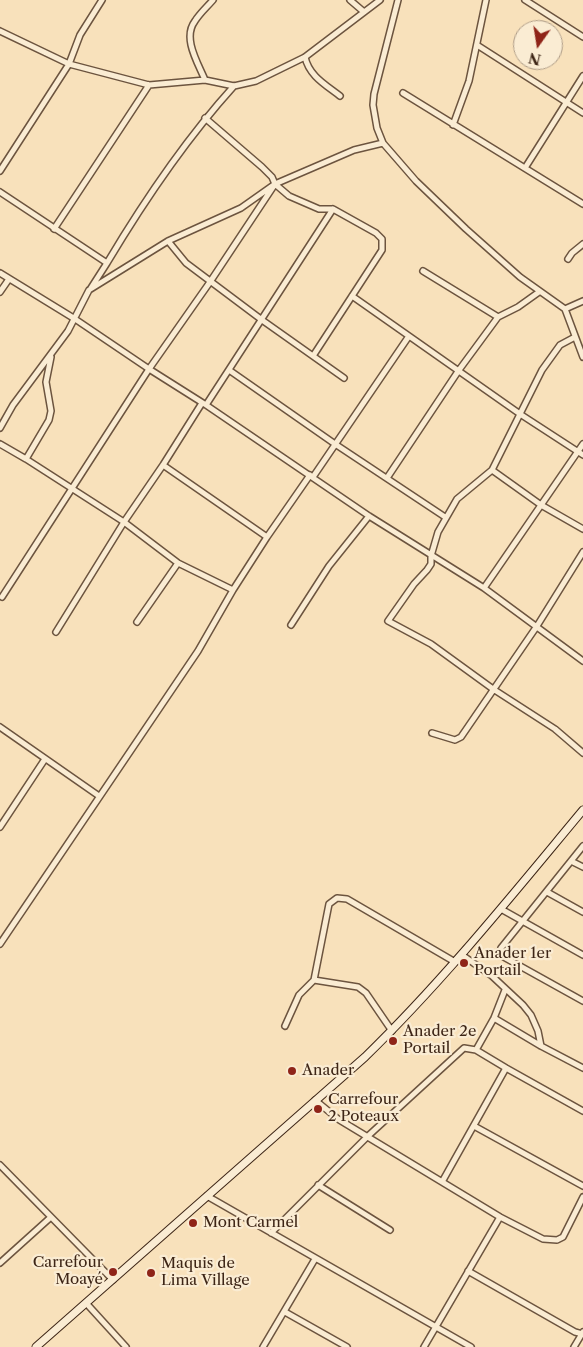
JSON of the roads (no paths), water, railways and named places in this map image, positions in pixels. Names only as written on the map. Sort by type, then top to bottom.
[{"type":"street","points":[[0,171],[69,64],[80,35],[102,0]]},
{"type":"street","points":[[205,80],[190,43],[190,32],[193,22],[213,0]]},
{"type":"street","points":[[350,0],[364,12]]},
{"type":"street","points":[[0,31],[69,64],[149,85],[205,80],[234,86],[256,81],[305,57],[380,0]]},
{"type":"street","points":[[398,0],[374,94],[373,105],[382,143],[416,180],[466,229],[539,292],[566,309],[583,357]]},
{"type":"street","points":[[453,125],[469,81],[486,0]]},
{"type":"street","points":[[525,0],[583,38]]},
{"type":"street","points":[[477,45],[583,113]]},
{"type":"street","points":[[305,57],[307,66],[313,74],[340,96]]},
{"type":"street","points":[[525,168],[583,76]]},
{"type":"street","points":[[54,229],[149,85]]},
{"type":"street","points":[[0,428],[13,405],[51,356],[75,319],[89,290],[134,218],[205,118],[234,86]]},
{"type":"street","points":[[403,93],[583,204]]},
{"type":"street","points":[[205,118],[262,167],[272,177],[275,184],[289,196],[319,209],[333,209],[376,233],[382,239],[382,250],[313,356]]},
{"type":"street","points":[[89,290],[168,241],[241,208],[275,184],[354,150],[382,143]]},
{"type":"street","points":[[2,597],[150,369],[275,184]]},
{"type":"street","points":[[0,192],[107,264]]},
{"type":"street","points":[[56,632],[124,522],[229,370],[333,209]]},
{"type":"street","points":[[168,241],[186,263],[210,282],[344,378]]},
{"type":"street","points":[[568,260],[572,253],[583,244]]},
{"type":"street","points":[[423,271],[498,318]]},
{"type":"street","points":[[0,274],[75,319],[312,476],[369,516],[484,588],[583,661]]},
{"type":"street","points":[[0,292],[9,279]]},
{"type":"street","points":[[387,478],[458,370],[498,318],[539,292]]},
{"type":"street","points":[[352,296],[520,414],[583,455]]},
{"type":"street","points":[[566,309],[583,301]]},
{"type":"street","points":[[0,944],[198,651],[267,537],[335,444],[409,336]]},
{"type":"street","points":[[575,337],[560,345],[542,370],[492,470],[457,499],[438,532],[428,570],[414,584],[388,621],[431,644],[493,690],[555,730],[583,752]]},
{"type":"street","points":[[26,459],[49,420],[50,411],[46,382],[51,356]]},
{"type":"street","points":[[229,370],[335,444],[446,517]]},
{"type":"street","points":[[0,444],[124,522],[178,563],[234,590]]},
{"type":"street","points":[[484,588],[583,444]]},
{"type":"street","points":[[163,465],[267,537]]},
{"type":"street","points":[[492,470],[541,505],[583,529]]},
{"type":"street","points":[[291,625],[330,566],[369,516]]},
{"type":"street","points":[[432,733],[454,740],[461,737],[537,626],[583,552]]},
{"type":"street","points":[[137,622],[178,563]]},
{"type":"street","points":[[0,727],[99,796]]},
{"type":"street","points":[[0,827],[45,759]]},
{"type":"street","points":[[36,1347],[365,1057],[392,1031],[462,955],[583,810]]},
{"type":"street","points":[[583,846],[547,892],[521,921],[500,952],[502,956],[583,1001]]},
{"type":"street","points":[[571,861],[583,867]]},
{"type":"street","points":[[547,892],[583,912]]},
{"type":"street","points":[[285,1026],[299,995],[314,980],[329,904],[337,898],[347,899],[455,962]]},
{"type":"street","points":[[501,909],[583,955]]},
{"type":"street","points":[[462,955],[492,976],[505,990],[523,1004],[538,1031],[541,1046]]},
{"type":"street","points":[[314,980],[358,988],[366,993],[392,1031]]},
{"type":"street","points":[[476,1050],[494,1018],[505,990]]},
{"type":"street","points":[[494,1018],[583,1068]]},
{"type":"street","points":[[271,1233],[368,1136],[464,1048],[476,1050],[583,1111]]},
{"type":"street","points":[[442,1182],[506,1068]]},
{"type":"street","points":[[315,1100],[338,1119],[500,1217],[544,1239],[557,1240],[563,1236],[583,1197]]},
{"type":"street","points":[[474,1126],[583,1186]]},
{"type":"street","points":[[0,1165],[112,1280]]},
{"type":"street","points":[[318,1185],[390,1230]]},
{"type":"street","points":[[207,1196],[471,1347]]},
{"type":"street","points":[[0,1263],[51,1217]]},
{"type":"street","points":[[424,1347],[500,1217]]},
{"type":"street","points":[[263,1347],[315,1259]]},
{"type":"street","points":[[468,1271],[575,1332],[582,1333],[574,1347]]},
{"type":"street","points":[[86,1303],[126,1347]]},
{"type":"street","points":[[284,1312],[347,1347]]},
{"type":"place","name":"Anader 1er Portail","points":[[464,963]]},
{"type":"place","name":"Anader 2e Portail","points":[[393,1041]]},
{"type":"place","name":"Anader","points":[[292,1071]]},
{"type":"place","name":"Carrefour 2 Poteaux","points":[[318,1109]]},
{"type":"place","name":"Mont Carmel","points":[[193,1223]]},
{"type":"place","name":"Carrefour Moayé","points":[[113,1272]]},
{"type":"place","name":"Maquis de Lima Village","points":[[151,1273]]}]
